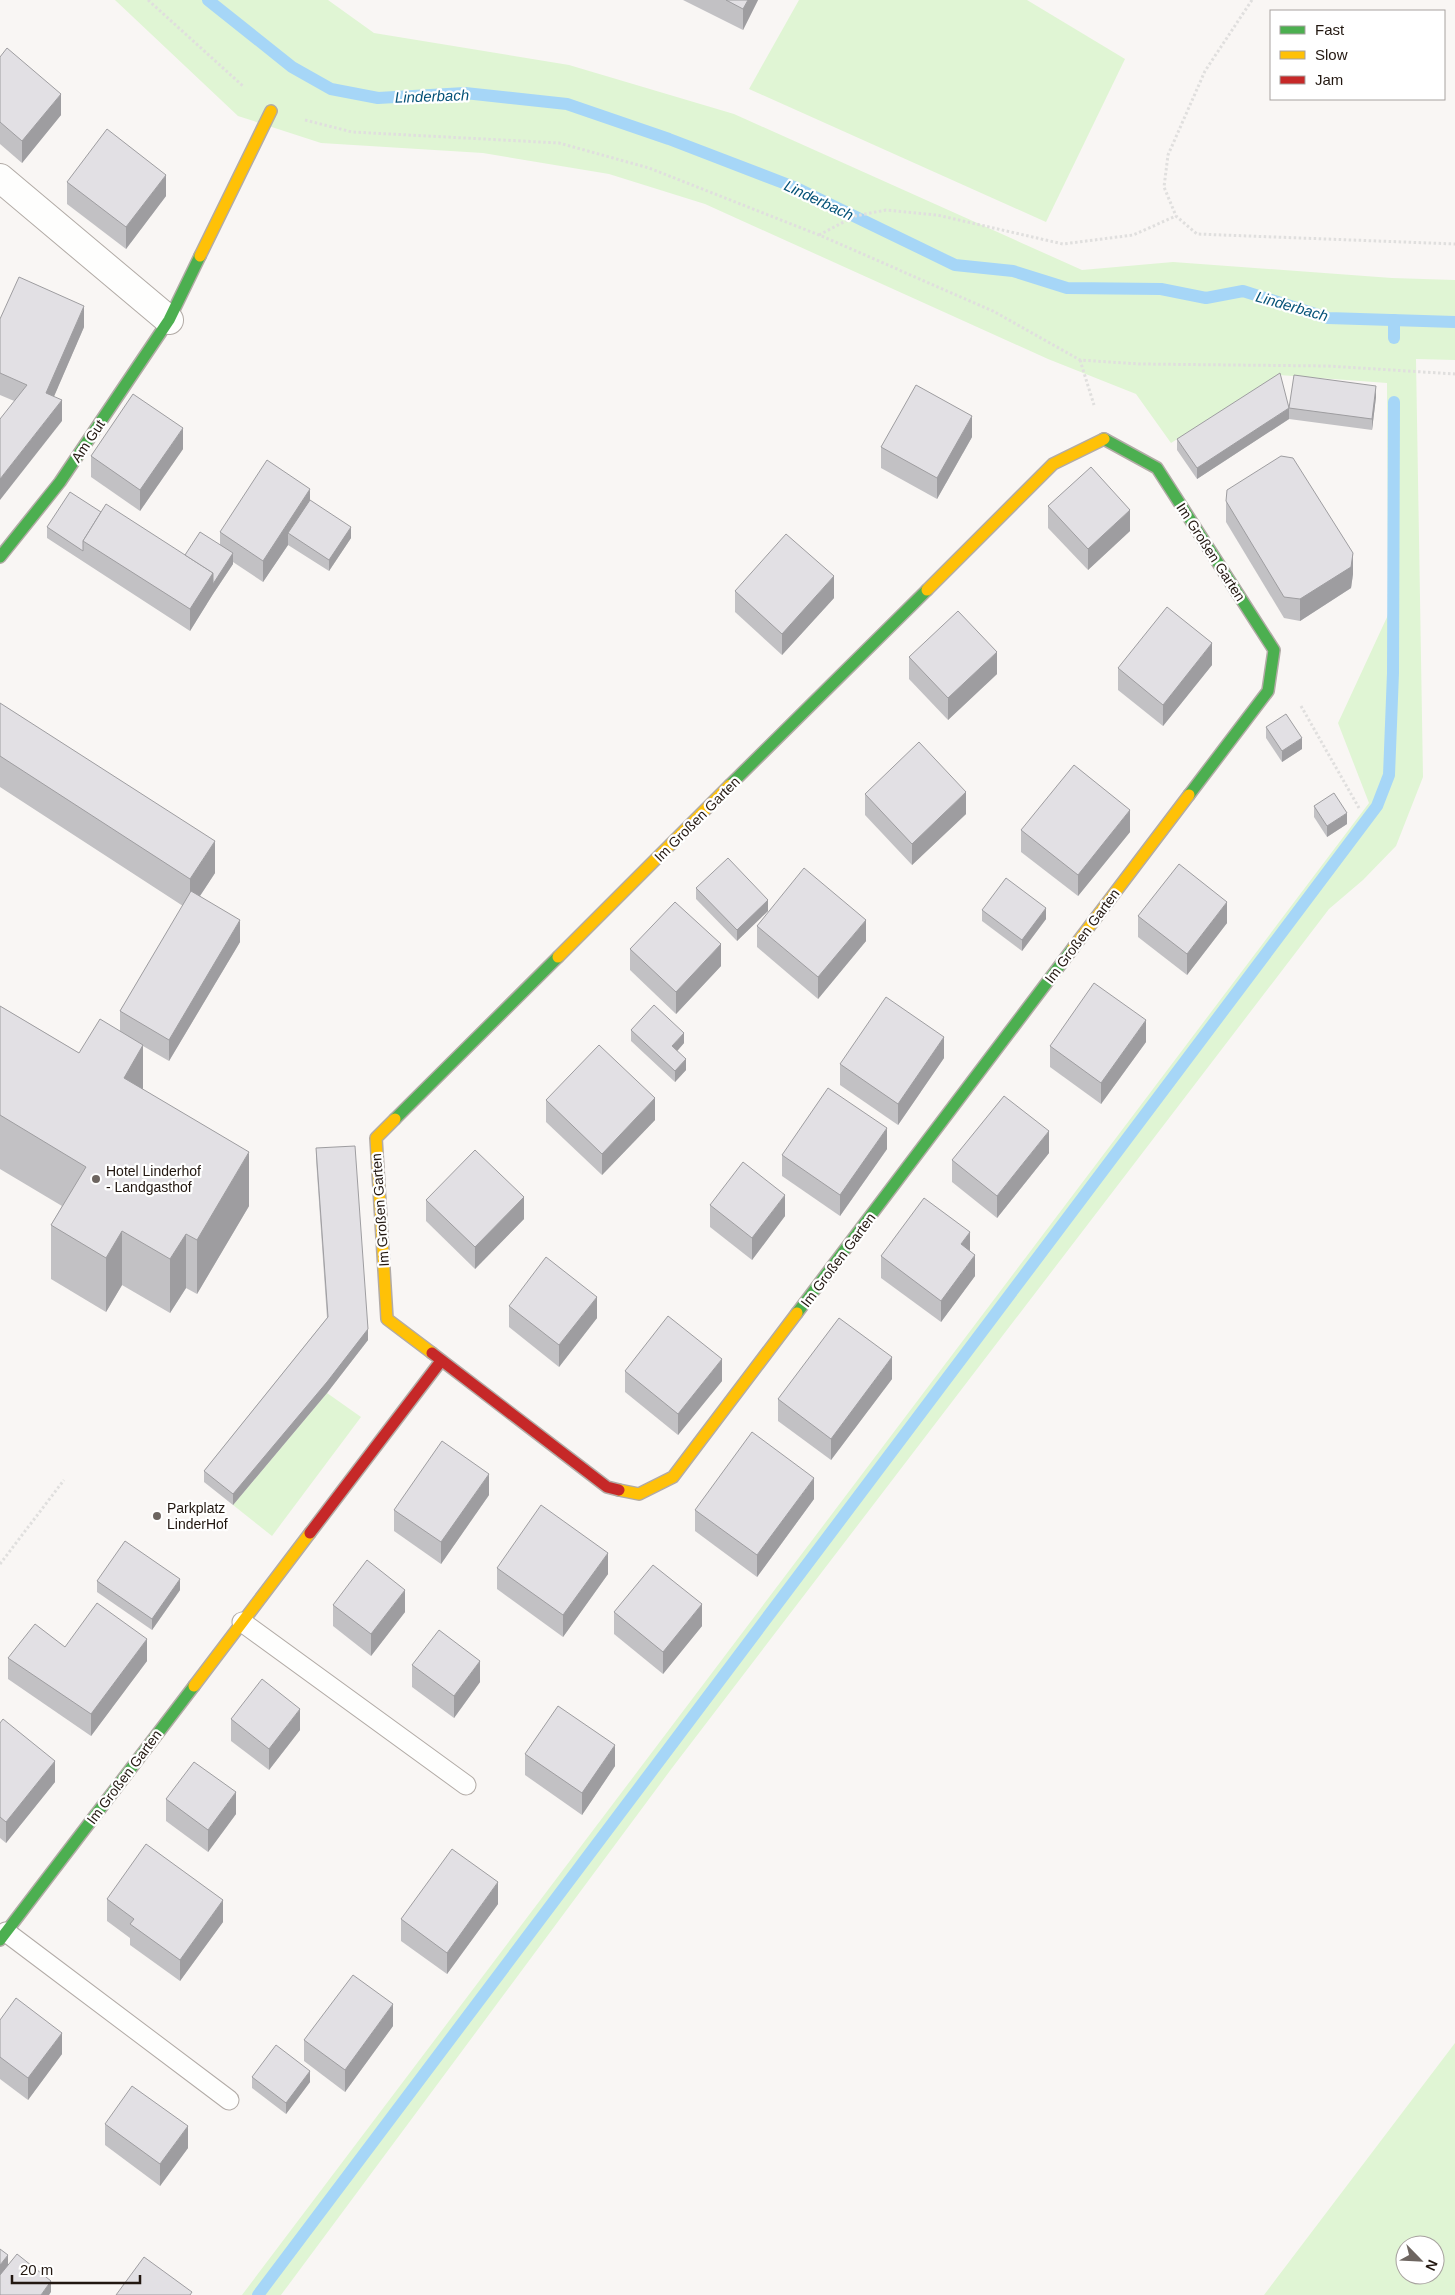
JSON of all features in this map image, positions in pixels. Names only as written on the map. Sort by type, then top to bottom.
[{"type":"street","name":"Am Gut","points":[[0,557],[60,482],[169,320],[271,111]]},
{"type":"street","points":[[0,178],[169,320]]},
{"type":"street","name":"Im Großen Garten","points":[[1104,439],[1157,468],[1274,650],[1268,691],[673,1478],[638,1494],[607,1487],[388,1319],[376,1138],[1053,464],[1104,439]]},
{"type":"street","name":"Im Großen Garten","points":[[3,1936],[441,1360]]},
{"type":"lane","points":[[242,1622],[466,1785]]},
{"type":"lane","name":"Im Großen Garten","points":[[3,1936],[229,2100]]},
{"type":"path","points":[[148,0],[271,111],[352,132],[559,143],[649,168],[820,235],[993,311],[1080,360],[1139,364],[1328,366],[1455,374]]},
{"type":"path","points":[[1252,0],[1205,71],[1168,155],[1164,186],[1176,216],[1197,234],[1455,244]]},
{"type":"path","points":[[820,235],[855,216],[886,210],[937,215],[1063,244],[1133,235],[1176,216]]},
{"type":"path","points":[[1080,360],[1104,439]]},
{"type":"path","points":[[1268,691],[1298,700],[1359,808]]},
{"type":"path","points":[[0,1564],[64,1480]]},
{"type":"green space","points":[[115,0],[328,0],[374,33],[569,65],[734,114],[1082,270],[1173,262],[1392,278],[1455,280],[1455,360],[1416,359],[1423,777],[1396,846],[1363,880],[1329,909],[672,1768],[281,2295],[242,2295],[1369,803],[1338,723],[1388,615],[1387,383],[1279,375],[1171,443],[1136,394],[1048,359],[705,204],[609,174],[483,153],[321,143],[238,116]]},
{"type":"green space","points":[[799,0],[1027,0],[1125,59],[1046,222],[749,89]]},
{"type":"green space","points":[[327,1393],[361,1417],[272,1536],[233,1505]]},
{"type":"green space","points":[[1455,2043],[1455,2295],[1264,2295]]},
{"type":"building","points":[[726,0],[748,0],[743,9]]},
{"type":"building","points":[[7,48],[61,94],[22,141],[0,122],[0,57]]},
{"type":"building","points":[[107,129],[166,175],[126,227],[67,182]]},
{"type":"building","points":[[19,277],[84,306],[46,393],[62,400],[0,479],[0,419],[27,385],[0,373],[0,319]]},
{"type":"building","points":[[1280,373],[1289,408],[1197,468],[1177,439]]},
{"type":"building","points":[[1294,375],[1376,386],[1372,419],[1289,408]]},
{"type":"building","points":[[916,385],[972,416],[937,478],[881,447]]},
{"type":"building","points":[[133,394],[183,428],[140,490],[91,456]]},
{"type":"building","points":[[1281,456],[1293,458],[1353,553],[1351,567],[1300,599],[1284,597],[1226,501],[1227,490]]},
{"type":"building","points":[[267,460],[310,489],[263,561],[220,532]]},
{"type":"building","points":[[1091,467],[1130,510],[1088,549],[1048,506]]},
{"type":"building","points":[[70,492],[101,512],[83,541],[83,551],[47,527]]},
{"type":"building","points":[[310,500],[351,527],[329,560],[288,533]]},
{"type":"building","points":[[106,504],[213,573],[190,609],[83,541]]},
{"type":"building","points":[[200,532],[233,553],[213,584],[213,573],[185,555]]},
{"type":"building","points":[[786,534],[834,576],[782,634],[735,591]]},
{"type":"building","points":[[1167,607],[1212,643],[1163,705],[1118,668]]},
{"type":"building","points":[[958,611],[997,652],[948,698],[909,657]]},
{"type":"building","points":[[0,703],[215,841],[190,879],[0,756]]},
{"type":"building","points":[[1286,714],[1302,738],[1282,751],[1266,727]]},
{"type":"building","points":[[919,742],[966,792],[912,844],[865,794]]},
{"type":"building","points":[[1074,765],[1130,810],[1078,875],[1021,830]]},
{"type":"building","points":[[1334,793],[1347,813],[1327,826],[1314,806]]},
{"type":"building","points":[[728,858],[768,900],[737,930],[696,888]]},
{"type":"building","points":[[1179,864],[1227,902],[1187,954],[1138,916]]},
{"type":"building","points":[[804,868],[866,920],[818,977],[757,926]]},
{"type":"building","points":[[1006,878],[1046,908],[1022,940],[982,910]]},
{"type":"building","points":[[191,891],[240,920],[169,1040],[120,1011]]},
{"type":"building","points":[[675,902],[721,944],[676,992],[630,949]]},
{"type":"building","points":[[1094,983],[1146,1020],[1101,1083],[1050,1046]]},
{"type":"building","points":[[886,997],[944,1037],[898,1104],[840,1064]]},
{"type":"building","points":[[654,1005],[684,1033],[672,1046],[686,1059],[675,1071],[631,1030]]},
{"type":"building","points":[[0,1006],[79,1053],[100,1019],[143,1045],[124,1078],[249,1152],[197,1240],[186,1234],[170,1259],[122,1231],[106,1258],[51,1225],[86,1167],[0,1115]]},
{"type":"building","points":[[599,1045],[655,1098],[602,1154],[546,1100]]},
{"type":"building","points":[[828,1088],[887,1128],[840,1195],[782,1155]]},
{"type":"building","points":[[1004,1096],[1049,1131],[997,1196],[952,1160]]},
{"type":"building","points":[[355,1146],[368,1329],[327,1382],[233,1494],[204,1471],[328,1317],[316,1148]]},
{"type":"building","points":[[475,1150],[524,1197],[475,1247],[426,1200]]},
{"type":"building","points":[[743,1162],[785,1195],[752,1238],[710,1205]]},
{"type":"building","points":[[924,1198],[970,1232],[961,1244],[975,1255],[941,1301],[881,1256]]},
{"type":"building","points":[[546,1257],[597,1297],[559,1345],[509,1306]]},
{"type":"building","points":[[668,1316],[722,1359],[678,1414],[625,1371]]},
{"type":"building","points":[[839,1318],[892,1357],[831,1439],[778,1399]]},
{"type":"building","points":[[752,1432],[814,1478],[757,1555],[695,1510]]},
{"type":"building","points":[[442,1441],[489,1474],[441,1542],[394,1510]]},
{"type":"building","points":[[541,1505],[608,1553],[563,1615],[497,1568]]},
{"type":"building","points":[[125,1541],[180,1579],[152,1619],[97,1581]]},
{"type":"building","points":[[367,1560],[405,1590],[371,1634],[333,1605]]},
{"type":"building","points":[[653,1565],[702,1604],[663,1652],[614,1612]]},
{"type":"building","points":[[97,1603],[147,1639],[91,1714],[8,1658],[35,1624],[65,1647]]},
{"type":"building","points":[[439,1630],[480,1661],[454,1696],[412,1665]]},
{"type":"building","points":[[262,1679],[300,1709],[269,1749],[231,1719]]},
{"type":"building","points":[[558,1706],[615,1745],[582,1793],[525,1754]]},
{"type":"building","points":[[3,1719],[55,1761],[6,1822],[0,1817],[0,1723]]},
{"type":"building","points":[[194,1762],[236,1792],[208,1830],[166,1799]]},
{"type":"building","points":[[146,1844],[223,1900],[180,1960],[130,1924],[134,1919],[107,1899]]},
{"type":"building","points":[[452,1849],[498,1882],[447,1953],[401,1919]]},
{"type":"building","points":[[353,1975],[393,2004],[345,2070],[304,2040]]},
{"type":"building","points":[[16,1998],[62,2033],[28,2078],[0,2057],[0,2020]]},
{"type":"building","points":[[276,2045],[310,2071],[286,2103],[252,2077]]},
{"type":"building","points":[[132,2086],[188,2126],[160,2164],[105,2124]]},
{"type":"building","points":[[0,2249],[8,2255],[0,2265]]},
{"type":"building","points":[[17,2254],[51,2281],[41,2295],[0,2295],[0,2275]]},
{"type":"building","points":[[144,2257],[192,2292],[190,2295],[116,2295]]},
{"type":"waterway","name":"Linderbach","points":[[208,0],[292,67],[331,89],[378,98],[465,93],[567,104],[669,139],[794,187],[955,265],[1013,271],[1067,288],[1161,289],[1206,298],[1243,291],[1328,318],[1455,322]]},
{"type":"waterway","points":[[1394,320],[1394,338]]},
{"type":"waterway","points":[[258,2295],[1377,806],[1389,775],[1393,673],[1394,402]]},
{"type":"traffic: fast","points":[[0,557],[60,482],[169,320],[200,256]]},
{"type":"traffic: fast","points":[[1104,439],[1157,468],[1274,650],[1268,691],[1189,795]]},
{"type":"traffic: fast","points":[[730,785],[927,590]]},
{"type":"traffic: fast","points":[[797,1313],[1073,948]]},
{"type":"traffic: fast","points":[[395,1119],[558,957]]},
{"type":"traffic: fast","points":[[0,1940],[194,1686]]},
{"type":"traffic: slow","points":[[200,256],[271,111]]},
{"type":"traffic: slow","points":[[927,590],[1053,464],[1104,439]]},
{"type":"traffic: slow","points":[[558,957],[730,785]]},
{"type":"traffic: slow","points":[[1073,948],[1189,795]]},
{"type":"traffic: slow","points":[[395,1119],[376,1138],[387,1319],[432,1353]]},
{"type":"traffic: slow","points":[[619,1490],[639,1494],[673,1477],[797,1313]]},
{"type":"traffic: slow","points":[[194,1686],[310,1533]]},
{"type":"traffic: jam","points":[[432,1353],[607,1487],[619,1490]]},
{"type":"traffic: jam","points":[[310,1533],[441,1361]]},
{"type":"place","name":"Hotel Linderhof - Landgasthof","points":[[96,1179]]},
{"type":"place","name":"Parkplatz LinderHof","points":[[157,1516]]}]
